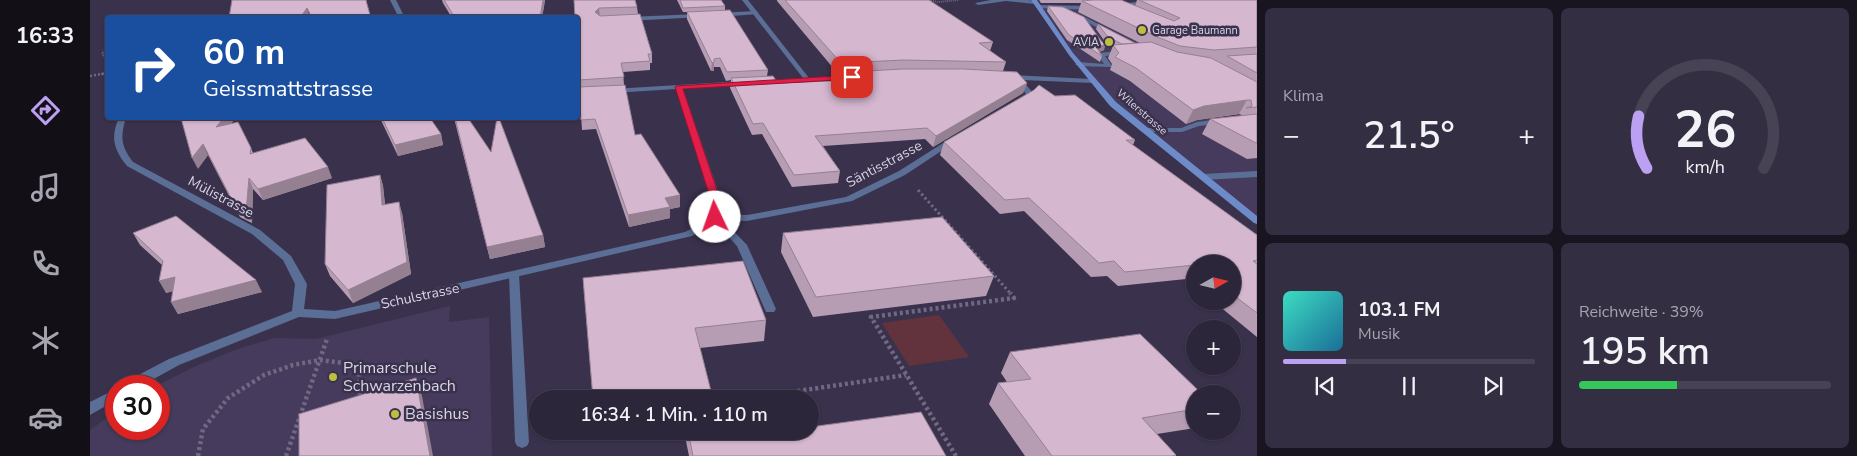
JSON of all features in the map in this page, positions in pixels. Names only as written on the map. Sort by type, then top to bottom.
[{"type":"main road","name":"Wilerstrasse","points":[[1036,3],[1078,64],[1113,104],[1257,221]]},
{"type":"street","points":[[393,0],[400,15]]},
{"type":"street","points":[[745,0],[807,79]]},
{"type":"street","points":[[978,2],[1006,0],[1036,3],[1065,9],[1098,8]]},
{"type":"street","points":[[1130,12],[1114,6],[1160,2]]},
{"type":"street","points":[[1065,9],[1114,34]]},
{"type":"street","points":[[617,19],[756,13]]},
{"type":"street","points":[[1082,17],[1092,31]]},
{"type":"street","points":[[1103,45],[1118,53]]},
{"type":"street","points":[[1078,64],[1109,66],[1100,54],[1128,52]]},
{"type":"street","points":[[607,92],[868,76]]},
{"type":"street","points":[[998,76],[1092,81]]},
{"type":"street","points":[[1010,107],[1030,94],[1016,77]]},
{"type":"street","points":[[679,87],[714,194],[716,205],[715,217],[742,245],[770,309]]},
{"type":"street","name":"Mülistrasse","points":[[121,120],[116,132],[120,152],[130,164],[256,232],[286,258],[301,284],[298,313]]},
{"type":"street","points":[[1144,130],[1211,130],[1228,124]]},
{"type":"street","name":"Säntisstrasse","points":[[715,217],[747,218],[849,199],[902,173],[960,136]]},
{"type":"street","points":[[1203,177],[1257,174]]},
{"type":"street","name":"Schulstrasse","points":[[150,375],[174,362],[298,313],[335,315],[514,275],[688,234],[703,227],[715,217]]},
{"type":"street","points":[[514,275],[522,442]]},
{"type":"street","points":[[90,409],[105,400]]},
{"type":"path","points":[[927,0],[938,2],[964,0]]},
{"type":"path","points":[[105,51],[102,53],[105,58]]},
{"type":"path","points":[[90,76],[105,74]]},
{"type":"path","points":[[902,173],[1014,298],[871,317],[956,456]]},
{"type":"path","points":[[286,456],[329,332]]},
{"type":"path","points":[[198,456],[203,429],[228,398],[264,375],[293,365],[320,360],[343,363],[359,375],[362,396],[353,400]]},
{"type":"path","points":[[805,390],[906,375]]},
{"type":"path","points":[[298,421],[307,417]]},
{"type":"shaded area","points":[[1257,0],[1257,221],[1092,81],[1039,7],[1065,9],[1134,3]]},
{"type":"shaded area","name":"Primarschule Schwarzenbach","points":[[450,306],[449,322],[489,317],[492,456],[90,456],[90,430],[105,419],[105,440],[170,440],[170,379],[235,350],[274,338],[316,339]]},
{"type":"shaded area","points":[[939,315],[969,357],[909,366],[882,323]]},
{"type":"building","points":[[232,0],[366,0],[370,15],[310,15],[307,8],[302,15],[230,15]]},
{"type":"building","points":[[444,0],[543,0],[540,15],[453,15]]},
{"type":"building","points":[[574,0],[635,0],[637,7],[599,8],[595,12],[600,16],[640,14],[652,54],[648,54],[650,61],[621,63],[624,77],[580,80],[580,15],[575,15]]},
{"type":"building","points":[[680,0],[721,0],[725,6],[683,8]]},
{"type":"building","points":[[785,0],[929,0],[993,42],[979,43],[1006,62],[903,60],[841,63]]},
{"type":"building","points":[[1121,0],[1174,21],[1180,18],[1139,0],[1257,0],[1257,47],[1214,50],[1180,46],[1082,1]]},
{"type":"building","points":[[1048,6],[1063,7],[1084,17],[1102,42],[1106,44],[1097,48],[1102,56],[1069,35]]},
{"type":"building","points":[[730,10],[768,70],[727,72],[720,58],[714,59],[712,63],[687,12]]},
{"type":"building","points":[[1098,24],[1135,43],[1122,44],[1108,37]]},
{"type":"building","points":[[1151,42],[1177,52],[1211,58],[1257,82],[1257,107],[1246,108],[1252,106],[1251,100],[1247,100],[1204,106],[1193,110],[1136,68],[1115,57],[1119,53],[1113,45]]},
{"type":"building","points":[[1257,54],[1257,73],[1227,56]]},
{"type":"building","points":[[903,69],[964,69],[1017,72],[1027,83],[936,136],[927,128],[815,136],[840,171],[794,175],[763,123],[753,124],[731,78],[773,76],[778,83],[854,80],[847,72]]},
{"type":"building","points":[[625,85],[635,135],[641,134],[680,195],[665,198],[670,207],[628,215],[595,119],[581,120],[580,87]]},
{"type":"building","points":[[1039,85],[1055,96],[1075,95],[1135,140],[1126,140],[1257,235],[1257,260],[1253,261],[1257,264],[1257,313],[1241,301],[1241,255],[1186,255],[1186,266],[1125,272],[1114,261],[1099,263],[1029,198],[1005,200],[944,142],[1034,90]]},
{"type":"building","points":[[1257,114],[1257,143],[1210,119]]},
{"type":"building","points":[[182,120],[222,120],[216,127],[238,122],[251,148],[250,154],[305,138],[328,167],[258,189],[249,178],[246,212],[235,206],[203,144],[192,158]]},
{"type":"building","points":[[383,120],[431,120],[441,134],[395,145]]},
{"type":"building","points":[[455,120],[469,120],[491,152],[497,120],[500,120],[543,235],[487,247]]},
{"type":"building","points":[[380,175],[382,205],[399,202],[407,262],[348,290],[325,264],[327,185]]},
{"type":"building","points":[[176,216],[256,280],[171,302],[175,277],[159,281],[163,261],[133,233]]},
{"type":"building","points":[[942,217],[994,276],[816,297],[783,233]]},
{"type":"building","points":[[743,261],[766,320],[695,328],[711,390],[592,390],[583,278]]},
{"type":"building","points":[[1140,334],[1193,385],[1186,385],[1186,411],[1142,418],[1176,455],[1052,456],[998,383],[1031,379],[1010,352]]},
{"type":"building","name":"Basishus","points":[[416,378],[430,456],[299,456],[299,414]]},
{"type":"building","points":[[921,412],[946,456],[693,456],[690,440],[819,440],[819,426]]},
{"type":"place","name":"Garage Baumann","points":[[1142,30]]},
{"type":"place","name":"AVIA","points":[[1109,42]]},
{"type":"place","name":"Primarschule Schwarzenbach","points":[[333,377]]},
{"type":"place","name":"Basishus","points":[[395,414]]},
{"type":"route","points":[[715,217],[716,205],[714,194],[683,105],[679,87],[852,77]]}]
